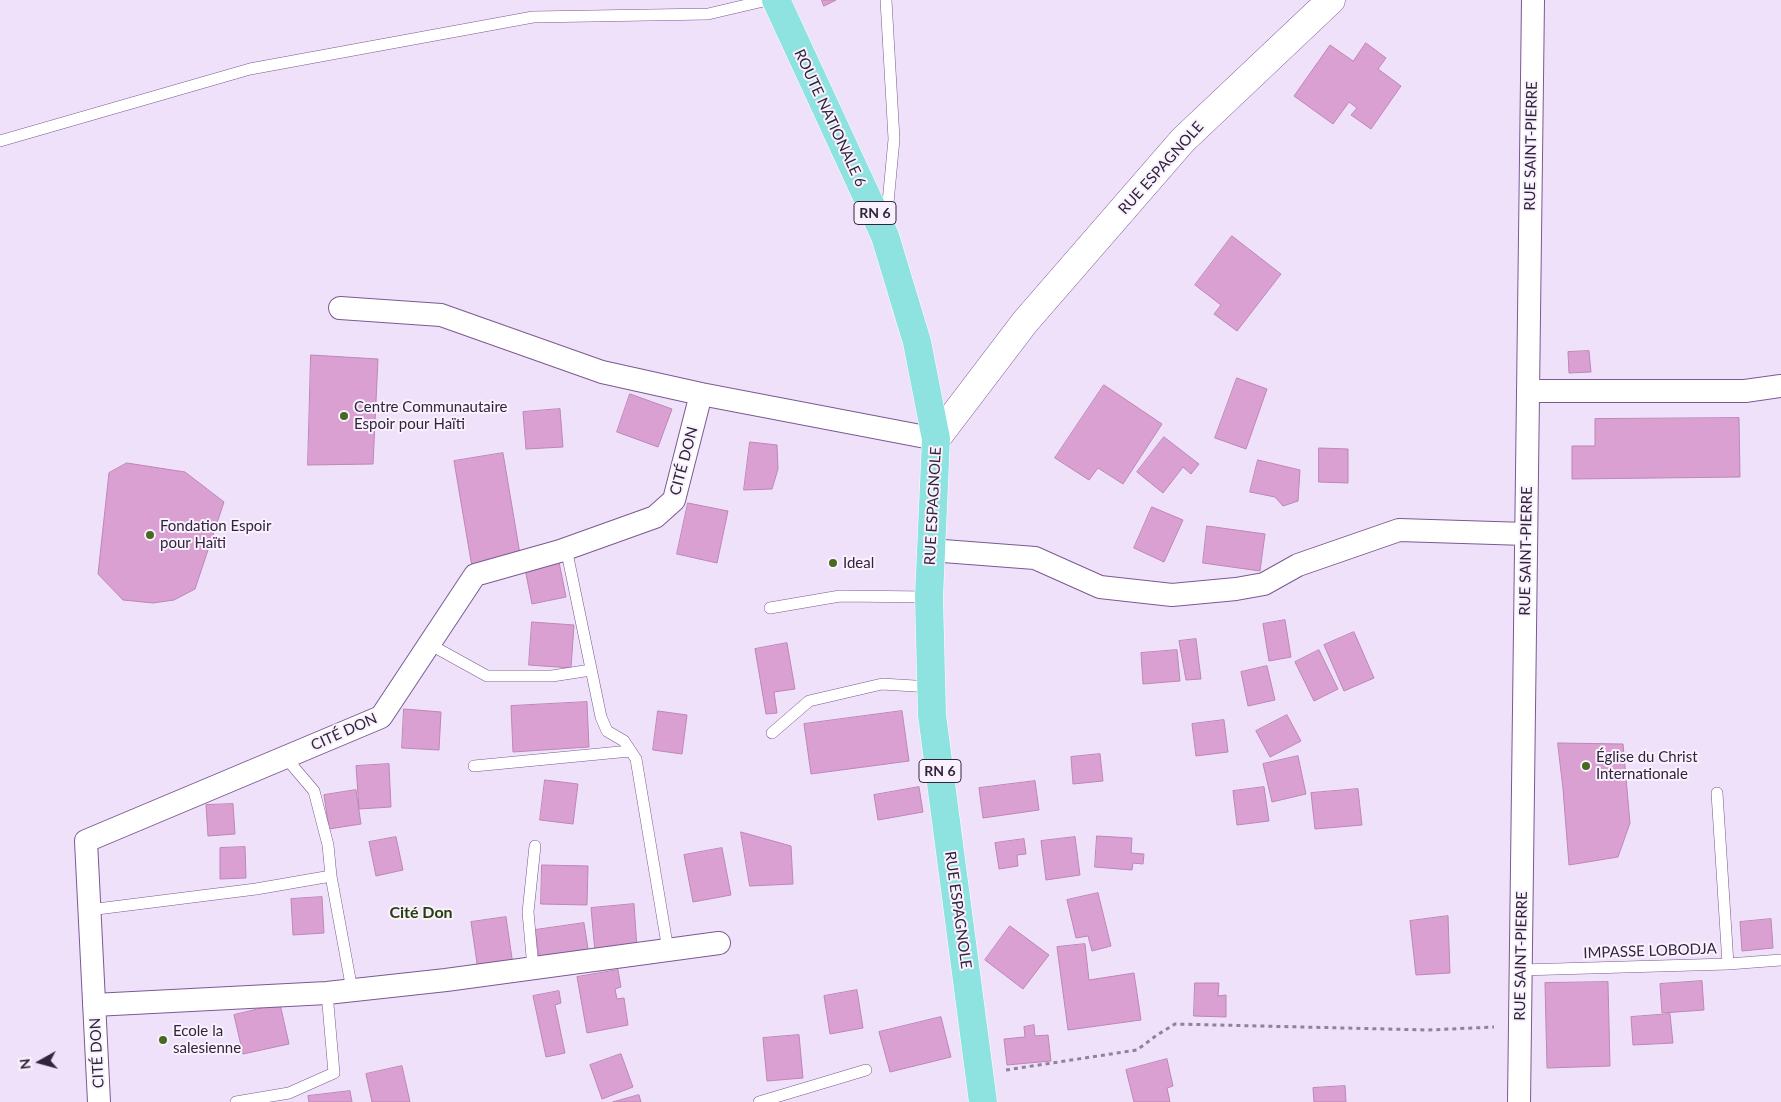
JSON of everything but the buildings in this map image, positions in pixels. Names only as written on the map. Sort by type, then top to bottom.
[{"type":"main road","name":"ROUTE NATIONALE 6","points":[[776,0],[885,236],[917,342],[936,439]]},
{"type":"main road","name":"RUE ESPAGNOLE","points":[[936,439],[928,597],[932,715],[983,1102]]},
{"type":"street","name":"RUE ESPAGNOLE","points":[[936,439],[1025,322],[1183,140],[1331,0]]},
{"type":"street","name":"RUE SAINT-PIERRE","points":[[1519,1102],[1533,0]]},
{"type":"street","points":[[340,308],[441,315],[602,372],[702,394],[936,439]]},
{"type":"street","points":[[1528,391],[1745,391],[1781,386]]},
{"type":"street","name":"CITÉ DON","points":[[99,1102],[86,841],[381,717],[475,575],[566,548],[655,516],[674,500],[702,394]]},
{"type":"street","points":[[930,550],[1035,558],[1100,586],[1172,595],[1236,589],[1264,584],[1298,565],[1399,530],[1526,534]]},
{"type":"street","name":"CITÉ DON","points":[[94,1005],[327,993],[446,980],[719,943]]},
{"type":"lane","points":[[0,141],[250,69],[533,17],[708,14],[768,0]]},
{"type":"lane","points":[[885,236],[894,139],[886,0]]},
{"type":"lane","points":[[566,548],[601,718],[607,731],[624,741],[636,759],[668,950]]},
{"type":"lane","points":[[770,608],[840,596],[928,597]]},
{"type":"lane","points":[[429,644],[487,676],[552,676],[592,670]]},
{"type":"lane","points":[[772,734],[809,701],[882,684],[931,687]]},
{"type":"lane","points":[[474,766],[630,751]]},
{"type":"lane","points":[[286,758],[314,791],[328,845],[331,876],[352,990]]},
{"type":"lane","points":[[1717,793],[1728,964]]},
{"type":"lane","points":[[533,968],[528,912],[535,846]]},
{"type":"lane","points":[[89,910],[256,889],[331,876]]},
{"type":"lane","name":"IMPASSE LOBODJA","points":[[1521,970],[1728,964],[1781,960]]},
{"type":"lane","points":[[236,1102],[289,1093],[334,1073],[327,993]]},
{"type":"lane","points":[[759,1102],[866,1070]]},
{"type":"path","points":[[979,1074],[1137,1050],[1175,1024],[1429,1030],[1520,1026]]},
{"type":"place","name":"Centre Communautaire Espoir pour Haïti","points":[[344,416]]},
{"type":"place","name":"Fondation Espoir pour Haïti","points":[[150,535]]},
{"type":"place","name":"Ideal","points":[[833,563]]},
{"type":"place","name":"Église du Christ Internationale","points":[[1586,766]]},
{"type":"place","name":"Ecole la salesienne","points":[[163,1040]]},
{"type":"district","name":"Cité Don","points":[[421,913]]}]
